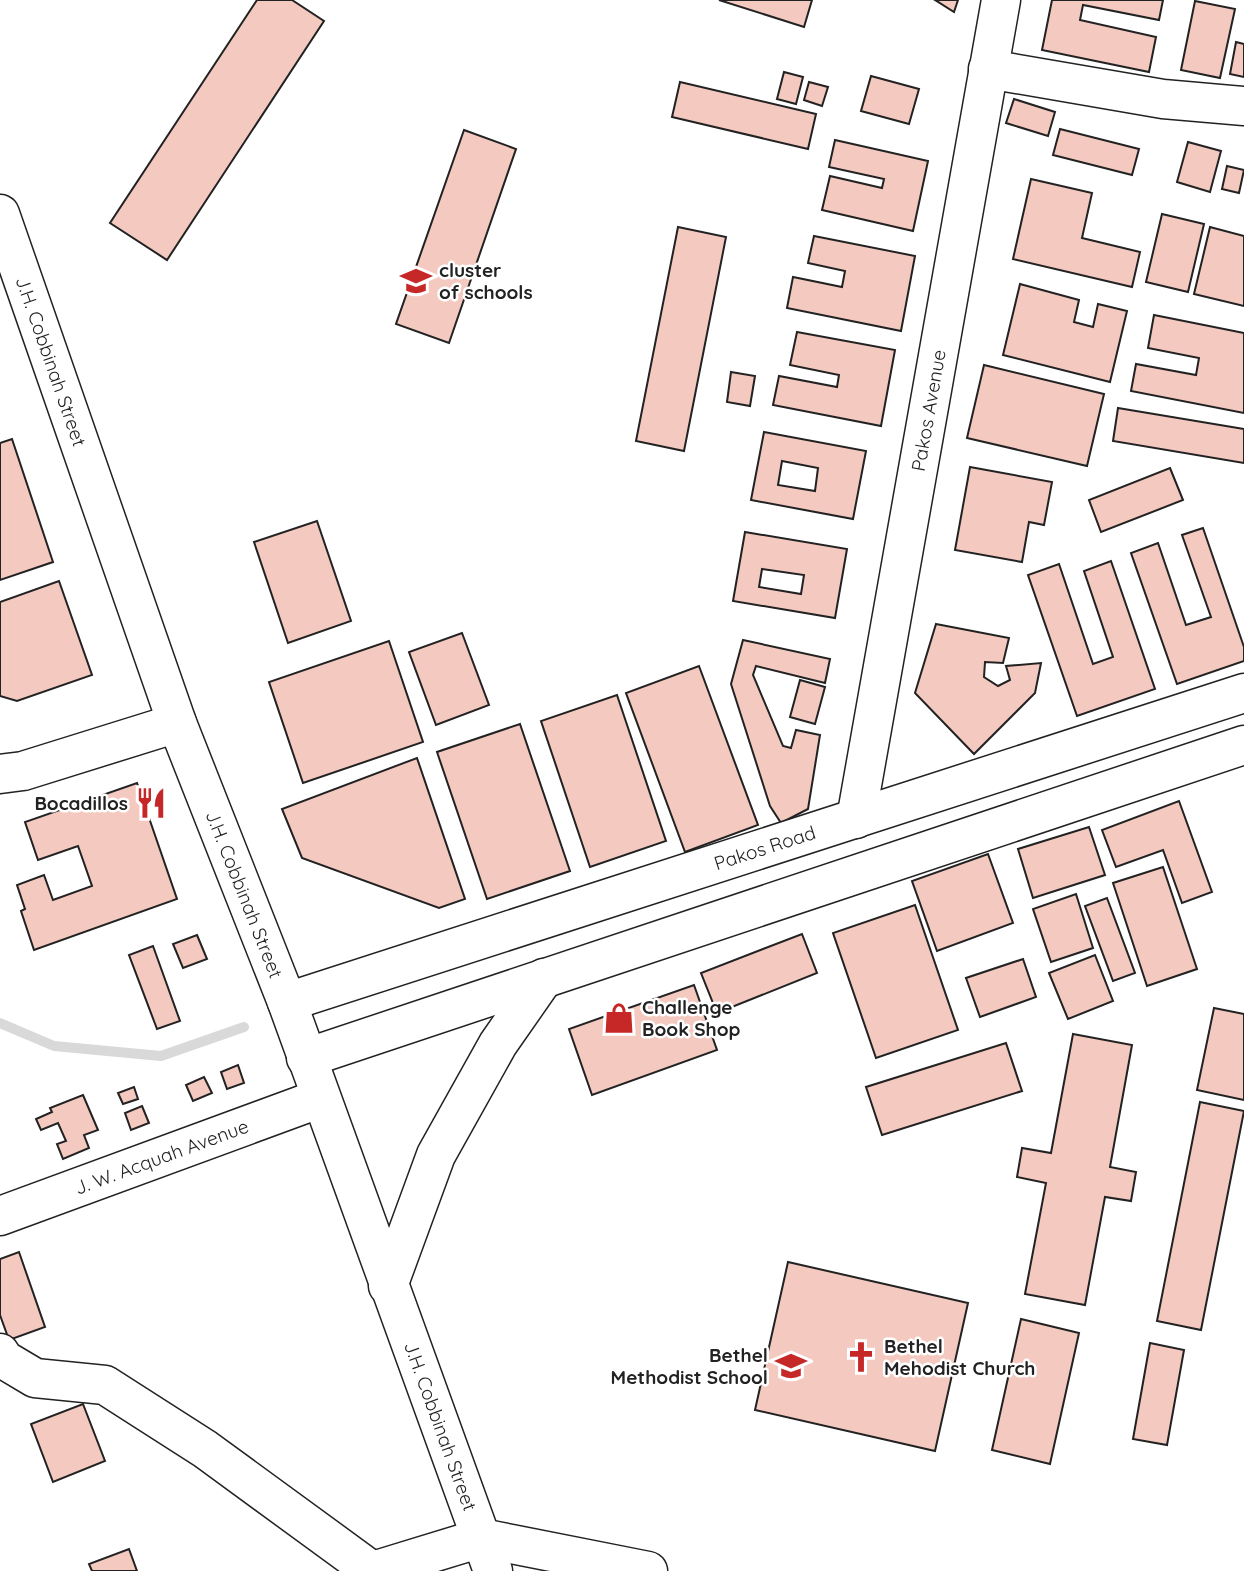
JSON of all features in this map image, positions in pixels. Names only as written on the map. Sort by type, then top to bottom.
[{"type":"street","name":"Pakos Avenue","points":[[856,820],[1000,0]]},
{"type":"street","points":[[988,69],[1163,99],[1244,106]]},
{"type":"street","name":"J.H. Cobbinah Street","points":[[0,214],[177,723],[287,1002],[487,1555]]},
{"type":"street","name":"Pakos Road","points":[[287,1002],[1244,693]]},
{"type":"street","points":[[0,774],[23,771],[177,723]]},
{"type":"street","points":[[306,1058],[1244,746]]},
{"type":"street","points":[[388,1286],[436,1155],[498,1044],[544,978]]},
{"type":"street","name":"J. W. Acquah Avenue","points":[[0,1216],[321,1098]]},
{"type":"street","points":[[0,1353],[3,1359],[35,1378],[105,1385],[205,1449],[373,1571],[487,1555],[648,1571]]},
{"type":"building","points":[[257,0],[292,0],[324,21],[167,260],[110,223]]},
{"type":"building","points":[[719,0],[812,0],[804,27]]},
{"type":"building","points":[[935,0],[958,0],[954,12]]},
{"type":"building","points":[[1052,0],[1163,0],[1159,20],[1083,5],[1080,20],[1156,37],[1149,72],[1042,50]]},
{"type":"building","points":[[1195,1],[1235,9],[1220,78],[1181,70]]},
{"type":"building","points":[[1236,42],[1244,44],[1244,77],[1230,74]]},
{"type":"building","points":[[784,72],[803,77],[796,104],[777,99]]},
{"type":"building","points":[[871,76],[919,89],[909,124],[861,111]]},
{"type":"building","points":[[680,82],[816,114],[808,149],[672,117]]},
{"type":"building","points":[[809,82],[828,87],[822,106],[804,100]]},
{"type":"building","points":[[1014,99],[1055,112],[1048,136],[1006,123]]},
{"type":"building","points":[[1060,129],[1139,149],[1132,175],[1053,155]]},
{"type":"building","points":[[464,130],[516,149],[449,343],[396,324]]},
{"type":"building","points":[[835,140],[928,161],[913,231],[822,210],[830,176],[882,188],[884,179],[829,167]]},
{"type":"building","points":[[1188,142],[1221,151],[1210,192],[1177,182]]},
{"type":"building","points":[[1227,166],[1244,170],[1239,193],[1222,189]]},
{"type":"building","points":[[1031,179],[1092,193],[1082,238],[1140,252],[1132,287],[1013,259]]},
{"type":"building","points":[[1162,214],[1204,224],[1188,292],[1146,282]]},
{"type":"building","points":[[678,227],[726,237],[684,451],[636,441]]},
{"type":"building","points":[[1210,227],[1244,236],[1244,306],[1194,294]]},
{"type":"building","points":[[814,236],[915,256],[901,331],[787,308],[793,277],[842,287],[845,271],[808,263]]},
{"type":"building","points":[[1020,284],[1079,300],[1074,322],[1093,327],[1098,304],[1127,311],[1110,382],[1003,355]]},
{"type":"building","points":[[1154,315],[1244,333],[1244,413],[1131,391],[1136,364],[1196,375],[1199,358],[1148,348]]},
{"type":"building","points":[[797,332],[895,350],[881,426],[773,405],[779,376],[837,387],[839,375],[790,365]]},
{"type":"building","points":[[984,365],[1104,394],[1087,466],[967,438]]},
{"type":"building","points":[[731,372],[755,376],[750,406],[727,402]]},
{"type":"building","points":[[1118,408],[1244,429],[1244,463],[1113,441]]},
{"type":"building","points":[[764,432],[866,451],[853,519],[751,500]],"holes":[[[782,461],[818,468],[815,491],[778,485]]]},
{"type":"building","points":[[12,439],[53,562],[0,580],[0,443]]},
{"type":"building","points":[[970,467],[1052,482],[1044,525],[1029,522],[1022,562],[955,550]]},
{"type":"building","points":[[1170,468],[1183,500],[1101,532],[1089,500]]},
{"type":"building","points":[[317,521],[351,621],[288,643],[254,542]]},
{"type":"building","points":[[1203,528],[1244,647],[1244,661],[1177,684],[1131,553],[1158,543],[1186,625],[1211,617],[1182,535]]},
{"type":"building","points":[[745,532],[847,549],[835,618],[733,601]],"holes":[[[762,569],[804,575],[801,594],[759,587]]]},
{"type":"building","points":[[1111,561],[1155,689],[1077,716],[1028,575],[1059,564],[1093,664],[1113,657],[1084,571]]},
{"type":"building","points":[[59,581],[92,675],[17,701],[0,696],[0,602]]},
{"type":"building","points":[[936,624],[1009,638],[1003,663],[985,662],[984,677],[998,686],[1010,680],[1006,666],[1041,663],[1035,693],[974,754],[915,693]]},
{"type":"building","points":[[462,633],[489,705],[436,725],[409,652]]},
{"type":"building","points":[[743,640],[830,659],[825,683],[756,666],[753,675],[783,746],[791,748],[796,730],[820,735],[808,809],[781,823],[770,806],[731,684]]},
{"type":"building","points":[[389,641],[423,742],[303,783],[269,682]]},
{"type":"building","points":[[699,666],[758,825],[685,852],[626,693]]},
{"type":"building","points":[[800,680],[825,687],[815,724],[790,717]]},
{"type":"building","points":[[617,695],[666,841],[590,867],[541,721]]},
{"type":"building","points":[[520,724],[570,871],[487,899],[437,752]]},
{"type":"building","points":[[417,758],[465,899],[439,908],[302,858],[282,809]]},
{"type":"building","points":[[137,783],[177,899],[34,950],[21,911],[25,909],[17,885],[44,875],[53,900],[92,886],[78,846],[38,860],[25,822]]},
{"type":"building","points":[[1179,801],[1212,892],[1182,903],[1163,850],[1116,867],[1102,830]]},
{"type":"building","points":[[1089,827],[1105,875],[1033,898],[1018,849]]},
{"type":"building","points":[[988,854],[1013,923],[937,951],[912,881]]},
{"type":"building","points":[[1163,867],[1197,969],[1147,986],[1113,883]]},
{"type":"building","points":[[1076,894],[1093,948],[1051,962],[1033,909]]},
{"type":"building","points":[[1107,898],[1135,973],[1113,981],[1085,906]]},
{"type":"building","points":[[915,905],[958,1030],[876,1058],[833,933]]},
{"type":"building","points":[[802,934],[817,973],[717,1013],[701,973]]},
{"type":"building","points":[[197,935],[207,959],[183,968],[173,944]]},
{"type":"building","points":[[153,946],[180,1021],[157,1029],[129,955]]},
{"type":"building","points":[[1095,955],[1113,1001],[1068,1019],[1049,973]]},
{"type":"building","points":[[1023,959],[1036,997],[980,1017],[966,978]]},
{"type":"building","points":[[694,985],[717,1050],[592,1095],[569,1029]]},
{"type":"building","points":[[1214,1008],[1244,1014],[1244,1100],[1197,1090]]},
{"type":"building","points":[[1073,1034],[1132,1045],[1110,1167],[1136,1172],[1131,1201],[1105,1197],[1085,1305],[1025,1294],[1046,1183],[1017,1177],[1022,1148],[1051,1153]]},
{"type":"building","points":[[1006,1043],[1022,1091],[882,1135],[866,1087]]},
{"type":"building","points":[[238,1065],[244,1083],[227,1089],[221,1072]]},
{"type":"building","points":[[204,1077],[212,1093],[193,1101],[186,1085]]},
{"type":"building","points":[[134,1087],[138,1099],[123,1104],[118,1093]]},
{"type":"building","points":[[83,1095],[98,1130],[84,1135],[89,1148],[63,1159],[57,1144],[66,1141],[58,1123],[41,1130],[36,1119],[52,1112],[50,1108]]},
{"type":"building","points":[[1200,1102],[1244,1111],[1201,1330],[1157,1321]]},
{"type":"building","points":[[142,1106],[149,1123],[131,1130],[125,1113]]},
{"type":"building","points":[[19,1252],[45,1327],[9,1340],[0,1315],[0,1259]]},
{"type":"building","name":"Bethel Mehodist Church","points":[[788,1262],[968,1303],[935,1451],[755,1410]]},
{"type":"building","points":[[1021,1319],[1079,1333],[1050,1464],[992,1450]]},
{"type":"building","points":[[1150,1343],[1184,1350],[1167,1445],[1133,1439]]},
{"type":"building","points":[[83,1404],[105,1461],[53,1482],[31,1424]]},
{"type":"building","points":[[129,1549],[137,1571],[92,1571],[89,1564]]},
{"type":"waterway","points":[[0,1023],[54,1046],[161,1056],[244,1027]]},
{"type":"place","name":"cluster of schools","points":[[416,281]]},
{"type":"place","name":"Bocadillos","points":[[151,803]]},
{"type":"place","name":"Challenge Book Shop","points":[[619,1018]]},
{"type":"place","name":"Bethel Mehodist Church","points":[[861,1357]]},
{"type":"place","name":"Bethel Methodist School","points":[[791,1366]]}]
